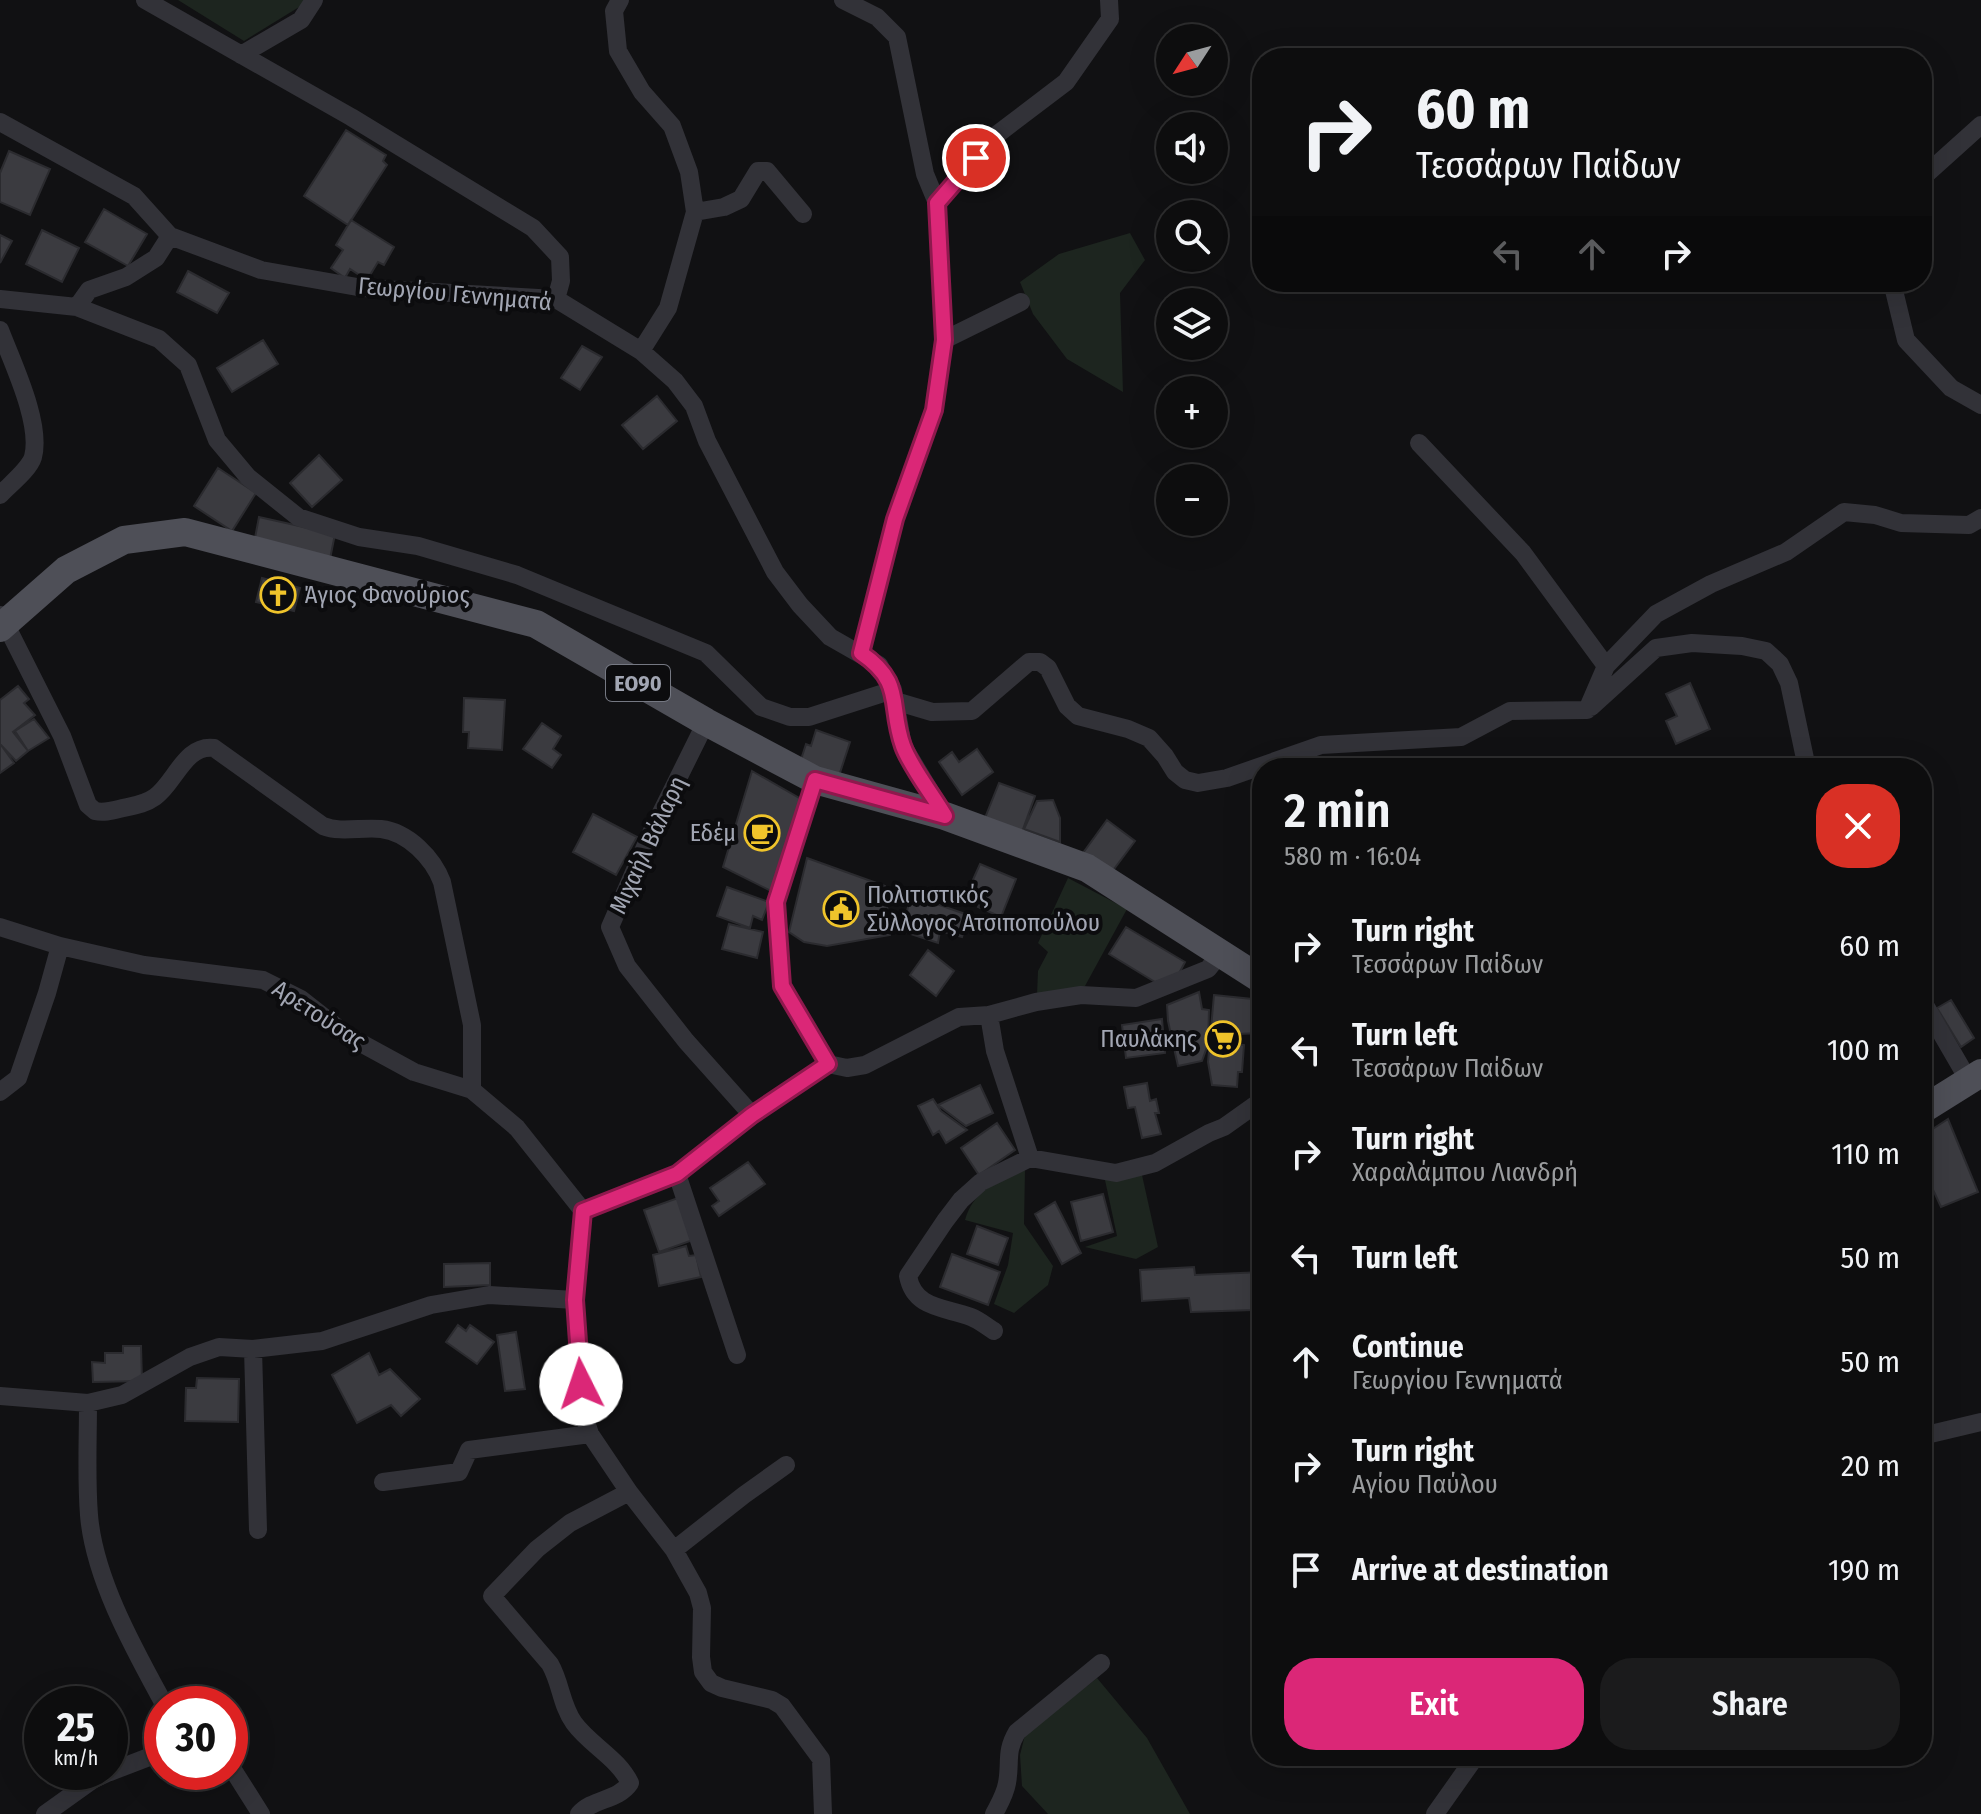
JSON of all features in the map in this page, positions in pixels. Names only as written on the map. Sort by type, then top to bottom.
[{"type":"main road","name":"ΕΟ90","points":[[1,622],[66,570],[124,540],[185,532],[536,624],[706,722],[815,780],[945,816],[1087,868],[1252,974]]},
{"type":"main road","points":[[1932,1104],[1975,1077]]},
{"type":"street","points":[[145,0],[351,117],[533,228],[560,257],[561,281],[556,299]]},
{"type":"street","points":[[241,55],[301,20],[314,0]]},
{"type":"street","points":[[620,0],[614,11],[618,51],[642,92],[672,126],[689,172],[695,212],[668,308],[641,351]]},
{"type":"street","points":[[843,0],[877,17],[897,37],[925,174],[937,203],[944,340],[934,410],[895,519],[861,653]]},
{"type":"street","points":[[937,203],[995,136],[1066,82],[1110,19],[1109,0]]},
{"type":"street","name":"Γεωργίου Γεννηματά","points":[[0,122],[134,196],[170,236],[261,270],[349,286],[453,295],[556,299],[641,351],[675,381],[694,406],[707,441],[775,572],[830,637],[879,665],[894,696]]},
{"type":"street","points":[[1932,169],[1981,125]]},
{"type":"street","points":[[695,212],[724,207],[741,199],[758,171],[767,171],[803,214]]},
{"type":"street","points":[[77,307],[89,290],[126,277],[156,258],[170,236]]},
{"type":"street","points":[[1894,292],[1906,340],[1951,388],[1981,405]]},
{"type":"street","points":[[0,299],[77,307],[159,339],[188,365],[217,440],[248,477],[298,517],[359,537],[418,546],[544,586],[706,653],[761,707],[790,717],[809,717],[894,696],[932,712],[972,711],[1029,662],[1040,662],[1048,668],[1067,706],[1078,716],[1149,738],[1185,780],[1198,783],[1252,769]]},
{"type":"street","points":[[944,340],[1021,302]]},
{"type":"street","points":[[0,330],[32,426],[34,445],[32,461],[0,495]]},
{"type":"street","points":[[1419,443],[1523,553],[1606,666]]},
{"type":"street","points":[[1587,710],[1606,666],[1656,614],[1711,584],[1786,552],[1844,512],[1875,515],[1901,523],[1969,525],[1981,518]]},
{"type":"street","points":[[1,622],[62,736],[88,805],[95,811],[105,812],[151,800],[194,752],[206,747],[214,748],[323,826],[339,830],[392,831],[425,854],[442,882],[472,1025],[472,1090]]},
{"type":"street","points":[[1284,758],[1321,745],[1461,737],[1510,711],[1587,710],[1656,648],[1692,643],[1766,651],[1780,664],[1789,683],[1805,758]]},
{"type":"street","points":[[894,696],[903,746],[945,816]]},
{"type":"street","name":"Μιχαήλ Βάλαρη","points":[[706,722],[651,833],[610,927],[627,966],[686,1041],[752,1115]]},
{"type":"street","points":[[815,780],[776,902],[782,986],[828,1064]]},
{"type":"street","name":"Αρετούσας","points":[[0,927],[60,946],[144,965],[263,980],[301,999],[348,1036],[414,1072],[472,1090],[517,1128],[583,1211]]},
{"type":"street","points":[[0,1092],[18,1078],[60,946]]},
{"type":"street","points":[[823,1814],[821,1759],[782,1706],[772,1700],[722,1688],[711,1683],[703,1672],[702,1608],[698,1593],[674,1550],[629,1492],[590,1434],[583,1412],[575,1300],[583,1211],[677,1174],[752,1115],[828,1064],[847,1068],[865,1065],[959,1017],[989,1015],[1036,1002],[1081,995],[1136,998],[1208,969],[1220,954]]},
{"type":"street","points":[[989,1015],[995,1051],[1030,1158]]},
{"type":"street","points":[[1932,1015],[1975,1077]]},
{"type":"street","points":[[994,1331],[971,1317],[937,1308],[917,1297],[910,1288],[908,1276],[961,1200],[981,1182],[1030,1158],[1116,1173],[1155,1163],[1224,1127],[1252,1107]]},
{"type":"street","points":[[677,1174],[737,1355]]},
{"type":"street","points":[[0,1396],[88,1403],[122,1395],[190,1357],[219,1347],[253,1349],[322,1341],[431,1305],[489,1295],[575,1300]]},
{"type":"street","points":[[253,1349],[258,1530]]},
{"type":"street","points":[[88,1403],[89,1516],[97,1561],[154,1686]]},
{"type":"street","points":[[1932,1434],[1981,1422]]},
{"type":"street","points":[[383,1482],[459,1472],[469,1450],[590,1434]]},
{"type":"street","points":[[674,1550],[786,1465]]},
{"type":"street","points":[[579,1814],[586,1806],[624,1791],[630,1783],[625,1772],[575,1726],[566,1712],[557,1676],[550,1664],[492,1596],[537,1549],[570,1523],[629,1492]]},
{"type":"street","points":[[994,1814],[1004,1796],[1009,1746],[1017,1732],[1101,1663]]},
{"type":"street","points":[[1435,1814],[1469,1766]]},
{"type":"street","points":[[52,1811],[80,1790]]},
{"type":"street","points":[[246,1790],[261,1814]]},
{"type":"shaded area","points":[[178,0],[305,0],[304,4],[244,41]]},
{"type":"shaded area","points":[[1130,233],[1145,260],[1120,293],[1123,392],[1067,359],[1033,314],[1020,282],[1059,254]]},
{"type":"shaded area","points":[[1068,878],[1127,909],[1085,986],[1037,995],[1038,971],[1048,952],[1038,943]]},
{"type":"shaded area","points":[[1025,1170],[1024,1224],[1053,1266],[1048,1285],[1014,1313],[994,1304],[1008,1265],[1013,1233],[965,1220],[974,1201],[988,1188]]},
{"type":"shaded area","points":[[1142,1175],[1158,1247],[1136,1259],[1085,1247],[1117,1236],[1105,1180]]},
{"type":"shaded area","points":[[1097,1678],[1147,1738],[1190,1814],[1048,1814],[1022,1786],[1020,1755],[1025,1735]]},
{"type":"building","points":[[346,130],[386,155],[383,161],[387,165],[348,225],[304,196]]},
{"type":"building","points":[[9,151],[50,169],[30,215],[0,202],[0,173]]},
{"type":"building","points":[[104,209],[147,234],[128,266],[85,242]]},
{"type":"building","points":[[351,220],[394,247],[384,265],[378,262],[367,280],[350,269],[345,278],[331,268],[343,250],[336,245]]},
{"type":"building","points":[[42,230],[79,248],[62,282],[26,264]]},
{"type":"building","points":[[0,235],[12,241],[0,263]]},
{"type":"building","points":[[188,271],[229,293],[217,313],[177,292]]},
{"type":"building","points":[[263,340],[278,364],[232,392],[217,368]]},
{"type":"building","points":[[582,346],[602,357],[580,390],[561,378]]},
{"type":"building","points":[[657,396],[677,421],[643,449],[622,425]]},
{"type":"building","points":[[319,455],[342,480],[312,507],[290,483]]},
{"type":"building","points":[[218,468],[256,493],[232,531],[194,506]]},
{"type":"building","points":[[259,517],[335,534],[330,559],[254,543]]},
{"type":"building","name":"Άγιος Φανούριος","points":[[262,578],[300,588],[294,611],[256,602]]},
{"type":"building","points":[[1690,683],[1710,729],[1676,744],[1666,721],[1677,716],[1666,694]]},
{"type":"building","points":[[18,686],[29,699],[24,703],[35,715],[13,732],[28,751],[16,761],[0,744],[0,700]]},
{"type":"building","points":[[464,698],[505,700],[502,750],[468,748],[469,732],[463,732]]},
{"type":"building","points":[[34,719],[49,738],[28,751],[15,731]]},
{"type":"building","points":[[542,723],[561,736],[553,749],[561,755],[552,768],[523,749]]},
{"type":"building","points":[[816,730],[850,742],[837,782],[798,769],[806,744],[811,746]]},
{"type":"building","points":[[0,745],[14,763],[0,773]]},
{"type":"building","points":[[977,749],[993,772],[962,795],[939,762],[952,752],[959,762]]},
{"type":"building","name":"Εδέμ","points":[[752,771],[801,799],[775,893],[723,867]]},
{"type":"building","points":[[999,783],[1035,796],[1022,832],[985,818]]},
{"type":"building","points":[[1053,800],[1060,818],[1060,842],[1024,829],[1037,801]]},
{"type":"building","points":[[593,814],[637,837],[616,875],[573,852]]},
{"type":"building","points":[[1107,820],[1135,841],[1111,873],[1083,853]]},
{"type":"building","name":"Πολιτιστικός Σύλλογος Ατσιποπούλου","points":[[807,858],[885,886],[890,935],[827,946],[804,942],[789,932]]},
{"type":"building","points":[[980,864],[1016,879],[1001,917],[978,907],[981,899],[967,893]]},
{"type":"building","points":[[727,887],[769,902],[762,920],[753,916],[750,928],[717,916]]},
{"type":"building","points":[[911,895],[968,915],[962,937],[940,931],[938,943],[902,931]]},
{"type":"building","points":[[729,924],[763,932],[757,958],[722,949]]},
{"type":"building","points":[[1126,927],[1185,962],[1176,979],[1155,982],[1109,954]]},
{"type":"building","points":[[928,950],[954,971],[936,996],[910,975]]},
{"type":"building","points":[[1199,992],[1202,1009],[1209,1010],[1208,1044],[1202,1061],[1178,1066],[1167,1005]]},
{"type":"building","name":"Παυλάκης","points":[[1214,995],[1252,999],[1252,1033],[1237,1034],[1237,1044],[1244,1045],[1242,1072],[1238,1072],[1237,1087],[1212,1085],[1208,1062]]},
{"type":"building","points":[[1951,1000],[1974,1038],[1961,1047],[1937,1008]]},
{"type":"building","points":[[1162,1019],[1165,1053],[1126,1058],[1122,1025]]},
{"type":"building","points":[[1147,1083],[1150,1101],[1156,1099],[1159,1113],[1155,1113],[1161,1134],[1142,1138],[1135,1107],[1128,1108],[1124,1087]]},
{"type":"building","points":[[980,1085],[993,1113],[966,1126],[938,1105]]},
{"type":"building","points":[[933,1099],[941,1111],[967,1130],[946,1143],[939,1131],[933,1135],[918,1106]]},
{"type":"building","points":[[1948,1119],[1978,1192],[1941,1207],[1932,1188],[1932,1129]]},
{"type":"building","points":[[997,1123],[1015,1150],[979,1175],[961,1148]]},
{"type":"building","points":[[748,1162],[765,1184],[719,1216],[712,1206],[719,1201],[710,1188]]},
{"type":"building","points":[[1103,1194],[1113,1232],[1081,1241],[1071,1202]]},
{"type":"building","points":[[678,1198],[693,1240],[659,1252],[644,1210]]},
{"type":"building","points":[[1055,1202],[1081,1253],[1062,1264],[1035,1214]]},
{"type":"building","points":[[977,1226],[1008,1238],[998,1265],[967,1254]]},
{"type":"building","points":[[686,1246],[689,1256],[696,1255],[701,1277],[659,1286],[653,1255]]},
{"type":"building","points":[[952,1254],[1000,1272],[988,1305],[940,1287]]},
{"type":"building","points":[[490,1263],[490,1285],[444,1287],[444,1264]]},
{"type":"building","points":[[1194,1267],[1195,1275],[1252,1272],[1252,1310],[1191,1312],[1189,1298],[1142,1301],[1140,1270]]},
{"type":"building","points":[[458,1325],[466,1331],[470,1325],[494,1342],[477,1364],[446,1342]]},
{"type":"building","points":[[516,1332],[525,1389],[505,1391],[497,1335]]},
{"type":"building","points":[[123,1346],[141,1346],[142,1381],[93,1382],[92,1362],[105,1363],[105,1353],[123,1353]]},
{"type":"building","points":[[369,1353],[379,1375],[390,1369],[420,1399],[401,1416],[391,1405],[357,1423],[332,1375]]},
{"type":"building","points":[[197,1378],[239,1379],[238,1422],[185,1421],[186,1388],[196,1388]]},
{"type":"place","name":"Άγιος Φανούριος","points":[[278,595]]},
{"type":"place","name":"Εδέμ","points":[[762,833]]},
{"type":"place","name":"Πολιτιστικός Σύλλογος Ατσιποπούλου","points":[[841,909]]},
{"type":"place","name":"Παυλάκης","points":[[1223,1039]]},
{"type":"route","points":[[581,1384],[575,1300],[583,1211],[677,1174],[752,1115],[828,1064],[782,986],[776,902],[815,780],[945,816],[903,746],[893,690],[887,677],[879,665],[861,653],[895,519],[934,410],[944,340],[937,203],[976,158]]}]
